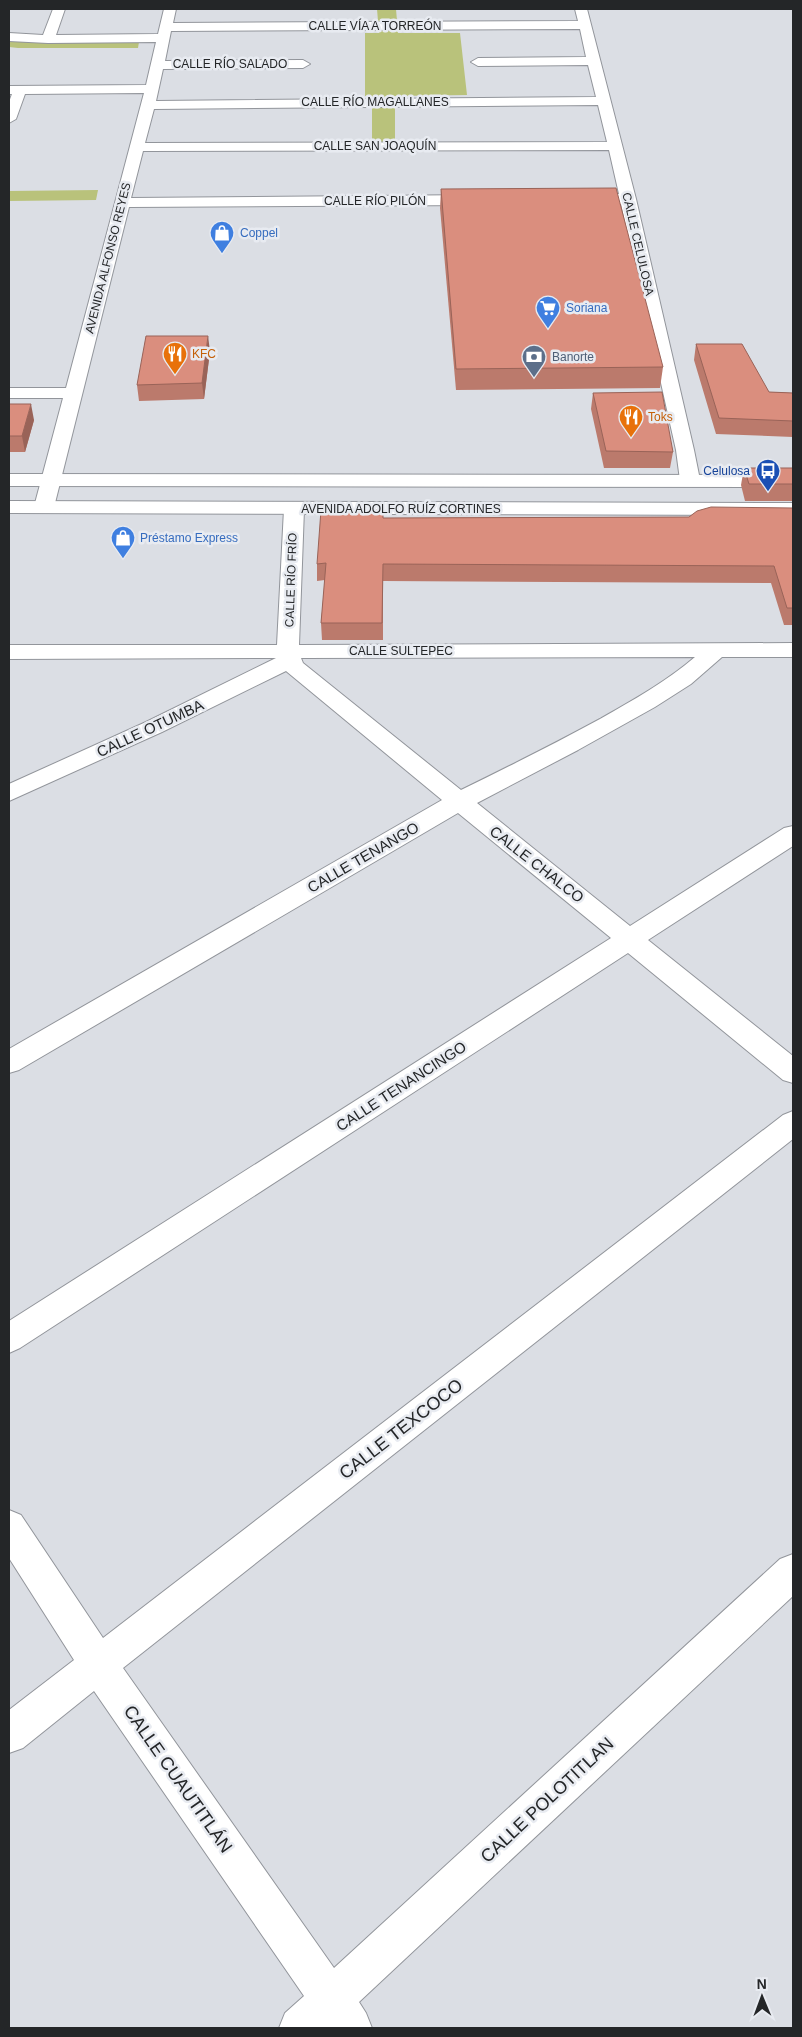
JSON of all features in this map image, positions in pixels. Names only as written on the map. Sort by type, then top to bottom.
[{"type":"street","points":[[48,39],[59,9]]},
{"type":"street","name":"AVENIDA ALFONSO REYES","points":[[44,507],[148,105],[170,9]]},
{"type":"street","name":"CALLE CELULOSA","points":[[581,9],[628,199],[685,450],[690,480]]},
{"type":"street","name":"CALLE VÍA A TORREÓN","points":[[162,45],[306,31],[585,25]]},
{"type":"street","points":[[9,36],[162,45]]},
{"type":"street","points":[[9,49],[162,45]]},
{"type":"street","name":"CALLE RÍO SALADO","points":[[162,45],[303,64]]},
{"type":"street","points":[[478,62],[593,61]]},
{"type":"street","points":[[9,119],[14,90],[151,89]]},
{"type":"street","name":"CALLE RÍO MAGALLANES","points":[[148,105],[301,98],[603,101]]},
{"type":"street","name":"CALLE SAN JOAQUÍN","points":[[136,146],[614,146]]},
{"type":"street","points":[[569,200],[628,199]]},
{"type":"street","name":"CALLE RÍO PILÓN","points":[[122,202],[491,200]]},
{"type":"street","points":[[9,393],[74,393]]},
{"type":"street","name":"AVENIDA ADOLFO RUÍZ CORTINES","points":[[9,480],[793,481]]},
{"type":"street","name":"AVENIDA ADOLFO RUÍZ CORTINES","points":[[9,507],[793,509]]},
{"type":"street","name":"CALLE RÍO FRÍO","points":[[289,656],[294,509]]},
{"type":"street","name":"CALLE SULTEPEC","points":[[9,652],[289,656],[793,650]]},
{"type":"street","name":"CALLE TENANGO","points":[[9,1062],[458,802],[570,745],[647,702],[683,679],[716,651]]},
{"type":"street","name":"CALLE OTUMBA","points":[[9,793],[154,727],[289,656]]},
{"type":"street","name":"CALLE CHALCO","points":[[289,656],[295,668],[320,689],[458,802],[631,938],[793,1072]]},
{"type":"street","name":"CALLE TENANCINGO","points":[[9,1338],[793,834]]},
{"type":"street","name":"CALLE TEXCOCO","points":[[9,1734],[793,1122]]},
{"type":"street","name":"CALLE CUAUTITLÁN","points":[[9,1527],[99,1665],[341,2013]]},
{"type":"street","name":"CALLE POLOTITLAN","points":[[300,2028],[341,2013],[793,1572]]},
{"type":"green space","points":[[377,9],[396,9],[398,33],[460,33],[467,95],[395,96],[395,142],[372,143],[372,96],[365,96],[365,33],[379,33]]},
{"type":"green space","points":[[9,40],[19,42],[139,42],[138,48],[18,48],[9,47]]},
{"type":"green space","points":[[98,190],[96,200],[9,201],[9,191]]},
{"type":"building","name":"Soriana","points":[[616,188],[663,367],[456,369],[441,189]]},
{"type":"building","name":"KFC","points":[[146,336],[208,336],[202,383],[137,385]]},
{"type":"building","points":[[696,344],[742,344],[769,392],[793,393],[793,421],[719,418]]},
{"type":"building","name":"Toks","points":[[662,392],[673,452],[606,451],[593,393]]},
{"type":"building","points":[[9,404],[31,404],[22,436],[9,436]]},
{"type":"building","points":[[744,468],[793,468],[793,484],[749,484]]},
{"type":"building","points":[[711,507],[793,508],[793,608],[787,608],[774,566],[383,564],[382,623],[321,623],[326,563],[317,564],[321,510],[383,510],[383,518],[689,517],[697,511]]},
{"type":"place","name":"Coppel","points":[[222,254]]},
{"type":"place","name":"Soriana","points":[[548,329]]},
{"type":"place","name":"KFC","points":[[175,375]]},
{"type":"place","name":"Banorte","points":[[534,378]]},
{"type":"place","name":"Toks","points":[[631,438]]},
{"type":"place","name":"Celulosa","points":[[768,492]]},
{"type":"place","name":"Préstamo Express","points":[[123,559]]}]
